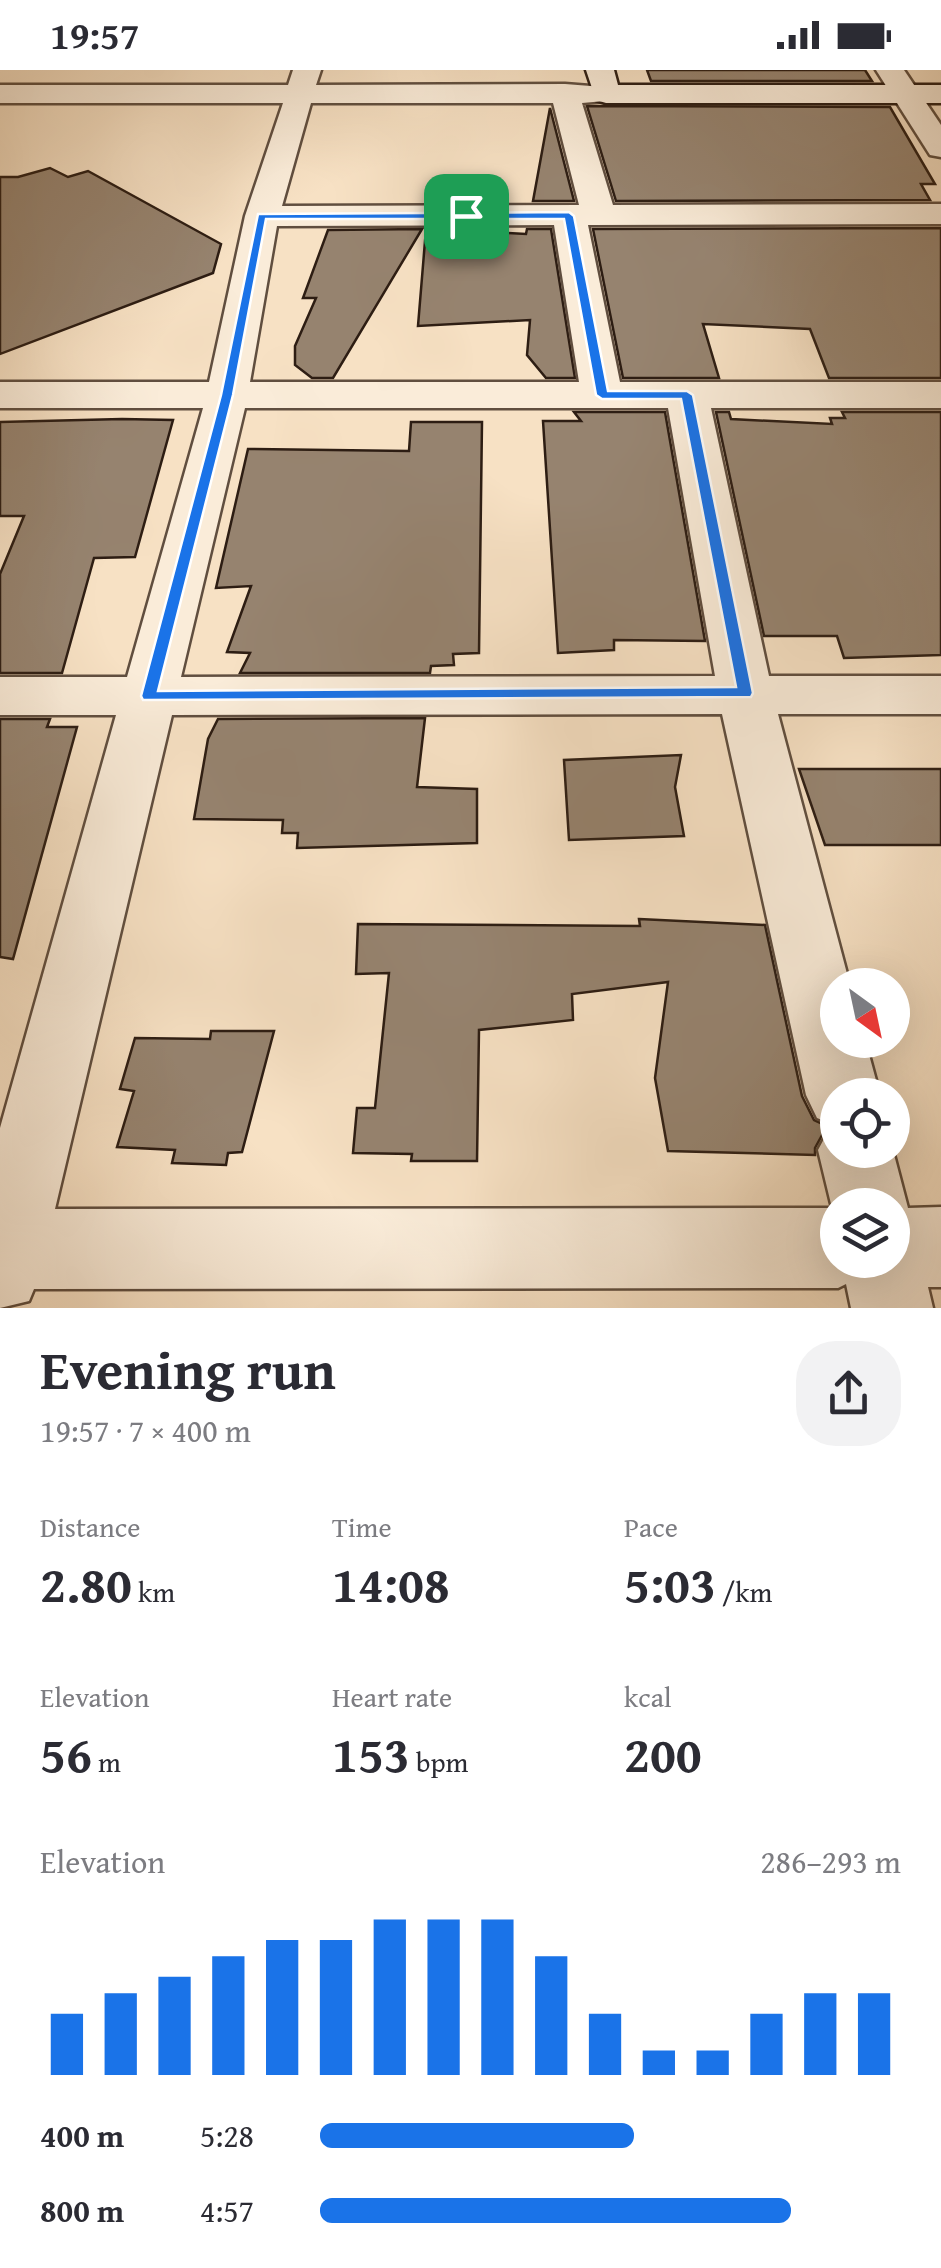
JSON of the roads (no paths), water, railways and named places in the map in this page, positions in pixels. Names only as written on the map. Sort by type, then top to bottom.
[{"type":"street","points":[[7,94],[32,70]]},
{"type":"street","points":[[7,94],[303,82],[565,94],[632,70]]},
{"type":"street","points":[[303,82],[262,216],[227,395],[2,1256],[820,1248]]},
{"type":"street","points":[[603,82],[898,82],[941,94]]},
{"type":"street","points":[[898,82],[941,148]]},
{"type":"street","points":[[565,94],[584,216],[602,395]]},
{"type":"street","points":[[262,216],[941,214]]},
{"type":"street","points":[[0,395],[941,395]]},
{"type":"street","points":[[687,395],[745,693],[839,1078]]},
{"type":"street","points":[[0,696],[941,695]]},
{"type":"street","points":[[910,1248],[941,1248]]},
{"type":"street","points":[[886,1278],[892,1308]]}]
